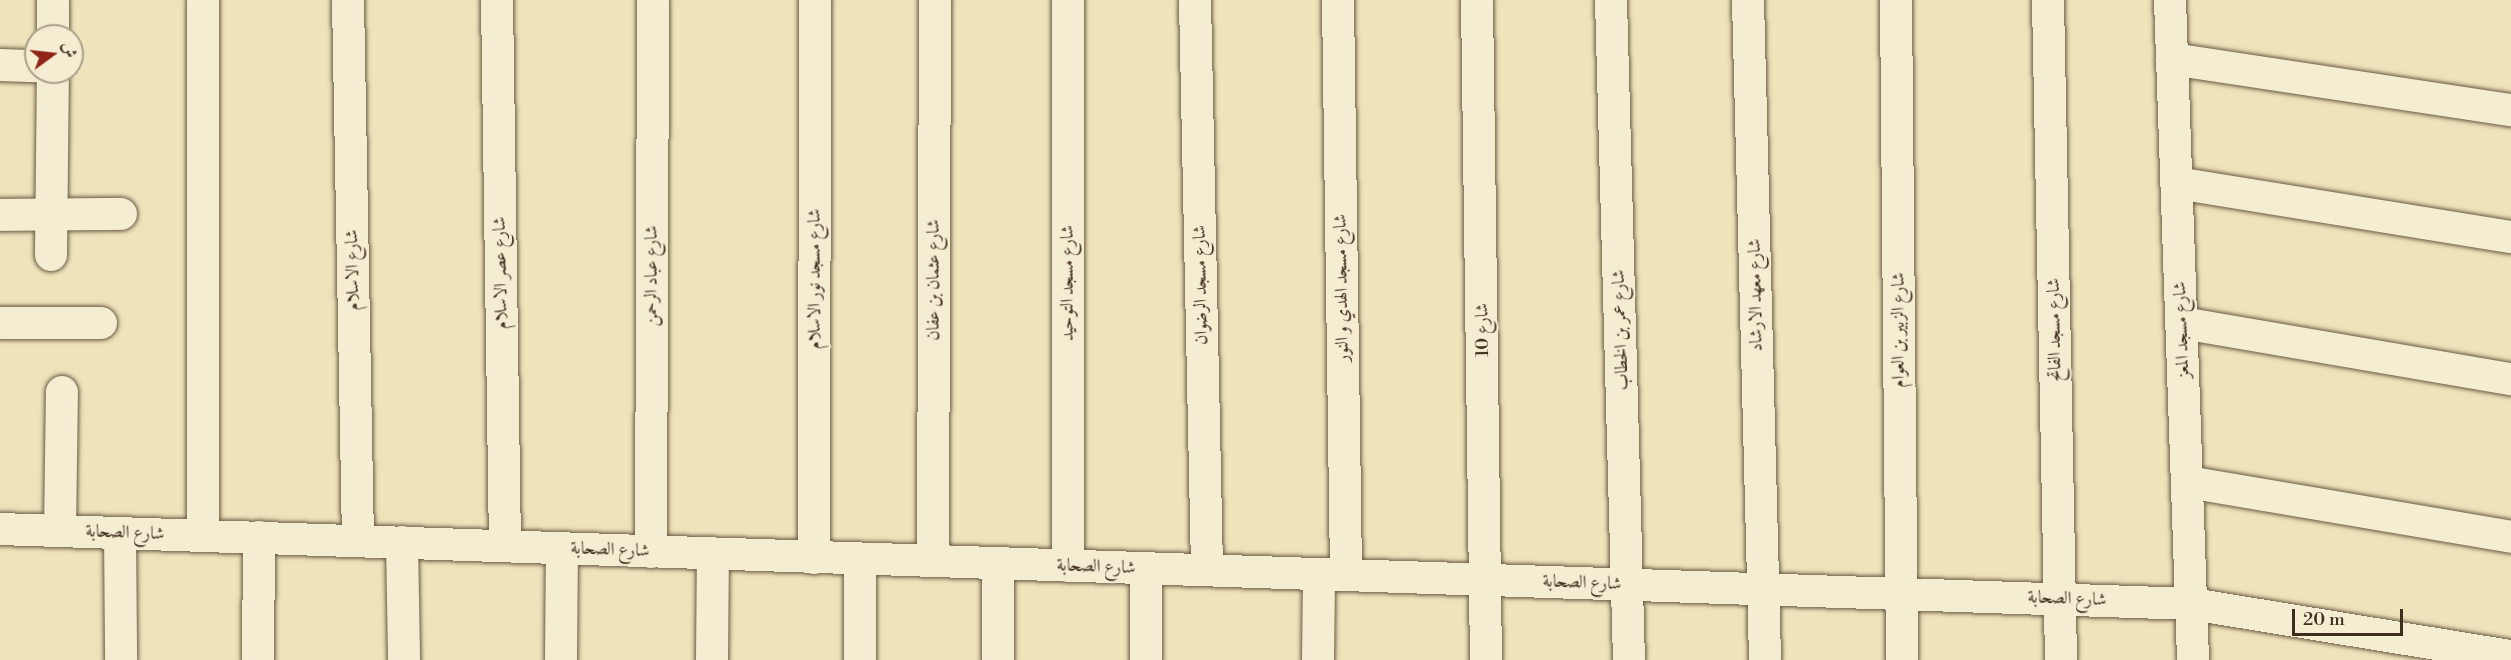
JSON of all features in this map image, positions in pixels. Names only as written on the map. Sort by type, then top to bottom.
[{"type":"street","points":[[53,0],[53,24]]},
{"type":"street","points":[[203,0],[203,536]]},
{"type":"street","name":"شارع الاسلام","points":[[348,0],[358,540]]},
{"type":"street","name":"شارع عصر الاسلام","points":[[497,0],[505,546]]},
{"type":"street","name":"شارع عباد الرحمن","points":[[651,552],[653,0]]},
{"type":"street","name":"شارع مسجد نور الاسلام","points":[[814,558],[815,0]]},
{"type":"street","name":"شارع عثمان بن عفان","points":[[933,561],[935,0]]},
{"type":"street","name":"شارع مسجد التوحيد","points":[[1068,0],[1068,566]]},
{"type":"street","name":"شارع مسجد الرضوان","points":[[1195,0],[1207,570]]},
{"type":"street","name":"شارع مسجد الهدي و النور","points":[[1318,660],[1333,575],[1338,0]]},
{"type":"street","name":"شارع 10","points":[[1477,0],[1488,580],[1486,660]]},
{"type":"street","name":"شارع عمر بن الخطاب","points":[[1611,0],[1629,585],[1629,660]]},
{"type":"street","name":"شارع معهد الارشاد","points":[[1748,0],[1765,660]]},
{"type":"street","name":"شارع الزبير بن العوام","points":[[1896,0],[1902,660]]},
{"type":"street","name":"شارع مسجد الفاتح","points":[[2048,0],[2061,660]]},
{"type":"street","name":"شارع مسجد المعز","points":[[2170,0],[2193,660]]},
{"type":"street","points":[[2172,59],[2511,110]]},
{"type":"street","points":[[0,65],[24,66]]},
{"type":"street","points":[[51,255],[52,84]]},
{"type":"street","points":[[2177,183],[2511,237]]},
{"type":"street","points":[[0,215],[122,214]]},
{"type":"street","points":[[0,323],[101,323]]},
{"type":"street","points":[[2182,323],[2511,379]]},
{"type":"street","points":[[60,531],[62,392]]},
{"type":"street","points":[[2187,482],[2511,537]]},
{"type":"street","name":"شارع الصحابة","points":[[0,530],[358,540],[713,555],[2192,604],[2511,656]]},
{"type":"street","points":[[120,533],[121,660]]},
{"type":"street","points":[[258,660],[259,537]]},
{"type":"street","points":[[402,542],[404,660]]},
{"type":"street","points":[[561,660],[562,548]]},
{"type":"street","points":[[712,660],[713,555]]},
{"type":"street","points":[[860,560],[860,660]]},
{"type":"street","points":[[998,564],[998,660]]},
{"type":"street","points":[[1146,568],[1146,660]]}]
